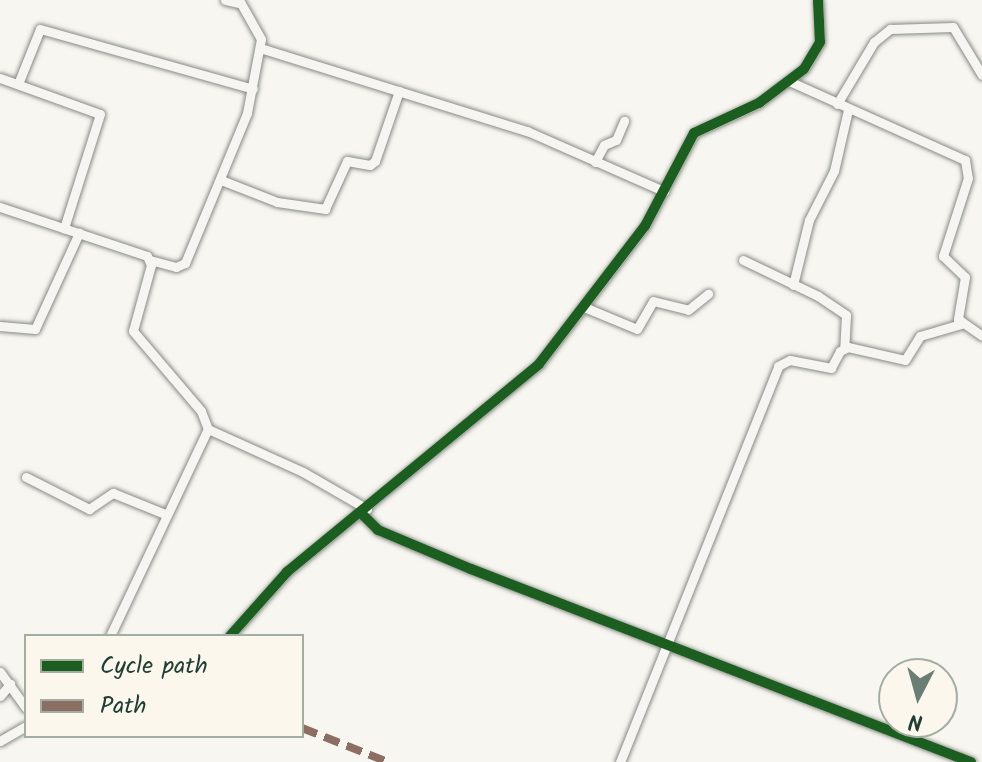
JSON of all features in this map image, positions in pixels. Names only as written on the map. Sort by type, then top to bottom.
[{"type":"street","points":[[0,207],[150,260],[183,265],[221,180],[253,89],[260,48],[259,27],[239,1],[225,0]]},
{"type":"street","points":[[232,634],[287,572],[365,512],[436,446],[517,385],[584,307],[645,226],[688,140],[700,127],[745,111],[804,69],[820,42],[818,0]]},
{"type":"street","points":[[837,104],[874,42],[890,29],[949,25],[982,75]]},
{"type":"street","points":[[18,84],[34,37],[46,29],[253,89]]},
{"type":"street","points":[[260,48],[527,131],[664,191]]},
{"type":"street","points":[[0,78],[100,114],[64,228]]},
{"type":"street","points":[[789,81],[965,160],[968,178],[943,251],[949,265],[965,277],[957,311],[961,324],[982,336]]},
{"type":"street","points":[[221,180],[277,202],[325,209],[347,161],[375,161],[399,91]]},
{"type":"street","points":[[793,285],[809,220],[834,171],[848,110]]},
{"type":"street","points":[[595,162],[604,145],[616,140],[624,121]]},
{"type":"street","points":[[968,178],[981,180]]},
{"type":"street","points":[[0,326],[35,329],[79,233]]},
{"type":"street","points":[[150,260],[133,331],[201,411],[208,429],[281,461],[365,512],[378,530],[971,762]]},
{"type":"street","points":[[620,762],[778,366],[790,360],[831,368],[844,348],[846,315],[743,260]]},
{"type":"street","points":[[584,307],[637,329],[653,301],[688,310],[708,294]]},
{"type":"street","points":[[844,348],[901,360],[920,336],[961,324]]},
{"type":"street","points":[[111,634],[165,514],[208,429]]},
{"type":"street","points":[[26,477],[89,509],[113,493],[165,514]]},
{"type":"street","points":[[0,672],[24,705]]},
{"type":"street","points":[[0,696],[10,684]]},
{"type":"street","points":[[0,741],[24,727]]},
{"type":"marked path","points":[[304,729],[388,762]]},
{"type":"cycle path","points":[[232,634],[287,572],[539,364],[645,226],[694,133],[759,103],[804,69],[820,42],[818,0]]},
{"type":"cycle path","points":[[362,514],[378,530],[471,569],[971,762]]}]
